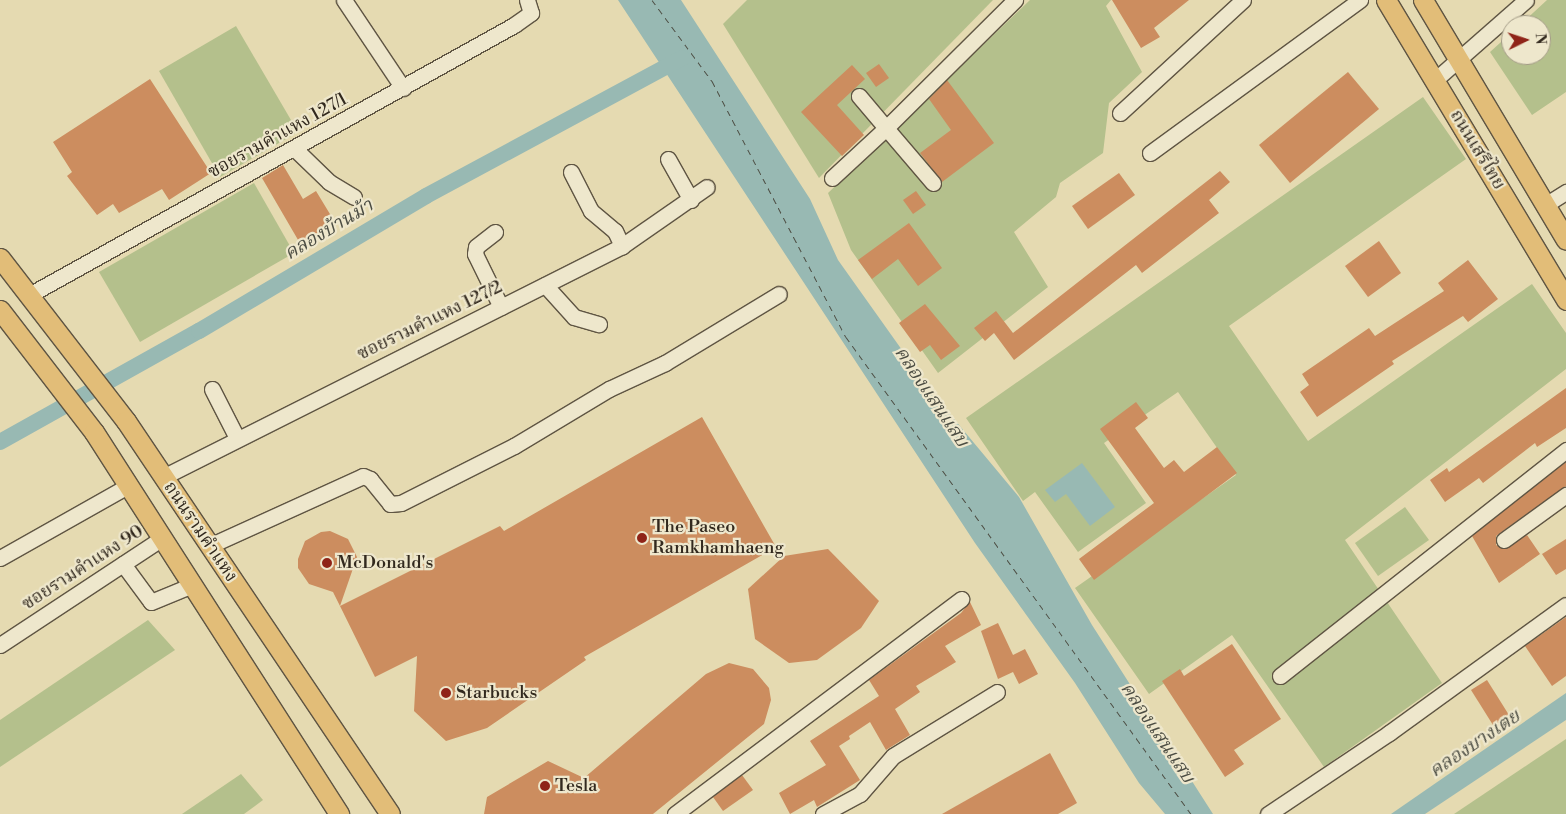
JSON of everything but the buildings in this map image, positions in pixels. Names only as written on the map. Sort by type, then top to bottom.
[{"type":"main road","name":"ถนนเสรีไทย","points":[[1386,0],[1566,300]]},
{"type":"main road","name":"ถนนเสรีไทย","points":[[1423,0],[1566,240]]},
{"type":"main road","name":"ถนนรามคำแหง","points":[[0,258],[74,349],[126,421],[390,814]]},
{"type":"main road","name":"ถนนรามคำแหง","points":[[0,310],[94,432],[190,586],[339,814]]},
{"type":"street","points":[[344,0],[403,88]]},
{"type":"street","name":"ซอยรามคำแหง 127/1","points":[[29,295],[294,149],[527,17],[531,10],[527,0]]},
{"type":"street","points":[[832,178],[886,128],[1015,0]]},
{"type":"street","points":[[1120,113],[1244,0]]},
{"type":"street","points":[[1150,153],[1360,0]]},
{"type":"street","points":[[1435,80],[1526,0]]},
{"type":"street","points":[[859,96],[934,183]]},
{"type":"street","points":[[294,149],[329,182],[354,197]]},
{"type":"street","points":[[668,159],[691,200]]},
{"type":"street","points":[[571,172],[591,210],[616,231],[622,246]]},
{"type":"street","name":"ซอยรามคำแหง 127/2","points":[[163,477],[237,438],[622,246],[691,200],[707,187]]},
{"type":"street","points":[[1545,205],[1566,192]]},
{"type":"street","points":[[495,232],[476,247],[475,254],[501,307]]},
{"type":"street","points":[[545,286],[574,316],[599,324]]},
{"type":"street","points":[[209,546],[363,476],[370,479],[390,504],[401,503],[514,446],[609,389],[665,363],[779,294]]},
{"type":"street","points":[[212,390],[237,438]]},
{"type":"street","points":[[1280,676],[1566,450]]},
{"type":"street","points":[[0,558],[128,486]]},
{"type":"street","points":[[1504,540],[1566,494]]},
{"type":"street","name":"ซอยรามคำแหง 90","points":[[0,644],[161,539]]},
{"type":"street","points":[[123,564],[151,602],[190,586]]},
{"type":"street","points":[[675,814],[961,599]]},
{"type":"street","points":[[1268,814],[1389,733],[1566,605]]},
{"type":"street","points":[[823,814],[860,794],[893,756],[997,692]]},
{"type":"green space","points":[[747,0],[993,0],[819,178],[723,24]]},
{"type":"green space","points":[[1030,0],[1111,0],[1106,6],[1142,72],[1109,103],[1103,153],[1060,183],[1056,197],[1014,232],[1048,287],[938,373],[851,250],[828,193]]},
{"type":"green space","points":[[1547,0],[1566,0],[1566,92],[1532,115],[1490,52],[1501,42],[1501,65],[1551,65],[1551,15],[1531,15]]},
{"type":"green space","points":[[236,26],[298,132],[220,177],[159,71]]},
{"type":"green space","points":[[1423,97],[1466,159],[1229,326],[1308,441],[1532,284],[1566,333],[1566,369],[1345,540],[1442,683],[1324,767],[1232,635],[1149,694],[1075,588],[1236,475],[1178,392],[1104,443],[1146,503],[1078,552],[1035,492],[1023,501],[966,418]]},
{"type":"green space","points":[[254,183],[294,253],[140,342],[99,272]]},
{"type":"green space","points":[[1405,507],[1429,540],[1378,576],[1355,543]]},
{"type":"green space","points":[[148,620],[175,650],[0,767],[0,720]]},
{"type":"green space","points":[[1566,739],[1566,814],[1454,814]]},
{"type":"green space","points":[[241,774],[263,800],[244,814],[182,814]]},
{"type":"water","name":"คลองแสนแสบ","points":[[618,0],[681,0],[810,199],[838,260],[934,395],[1019,497],[1092,625],[1213,814],[1165,814],[1139,783],[1075,683],[975,543]]},
{"type":"water","points":[[1082,463],[1115,507],[1090,526],[1066,494],[1055,502],[1045,490]]},
{"type":"water","points":[[1566,693],[1566,720],[1425,814],[1391,814]]},
{"type":"waterway","name":"คลองบ้านม้า","points":[[0,442],[199,331],[426,196],[682,58]]},
{"type":"ferry route","points":[[652,0],[712,81],[846,337],[1191,814]]},
{"type":"place","name":"The Paseo Ramkhamhaeng","points":[[642,538]]},
{"type":"place","name":"McDonald's","points":[[327,563]]},
{"type":"place","name":"Starbucks","points":[[446,693]]},
{"type":"place","name":"Tesla","points":[[545,786]]},
{"type":"water label","name":"คลองบางเตย","points":[[1475,744]]}]
